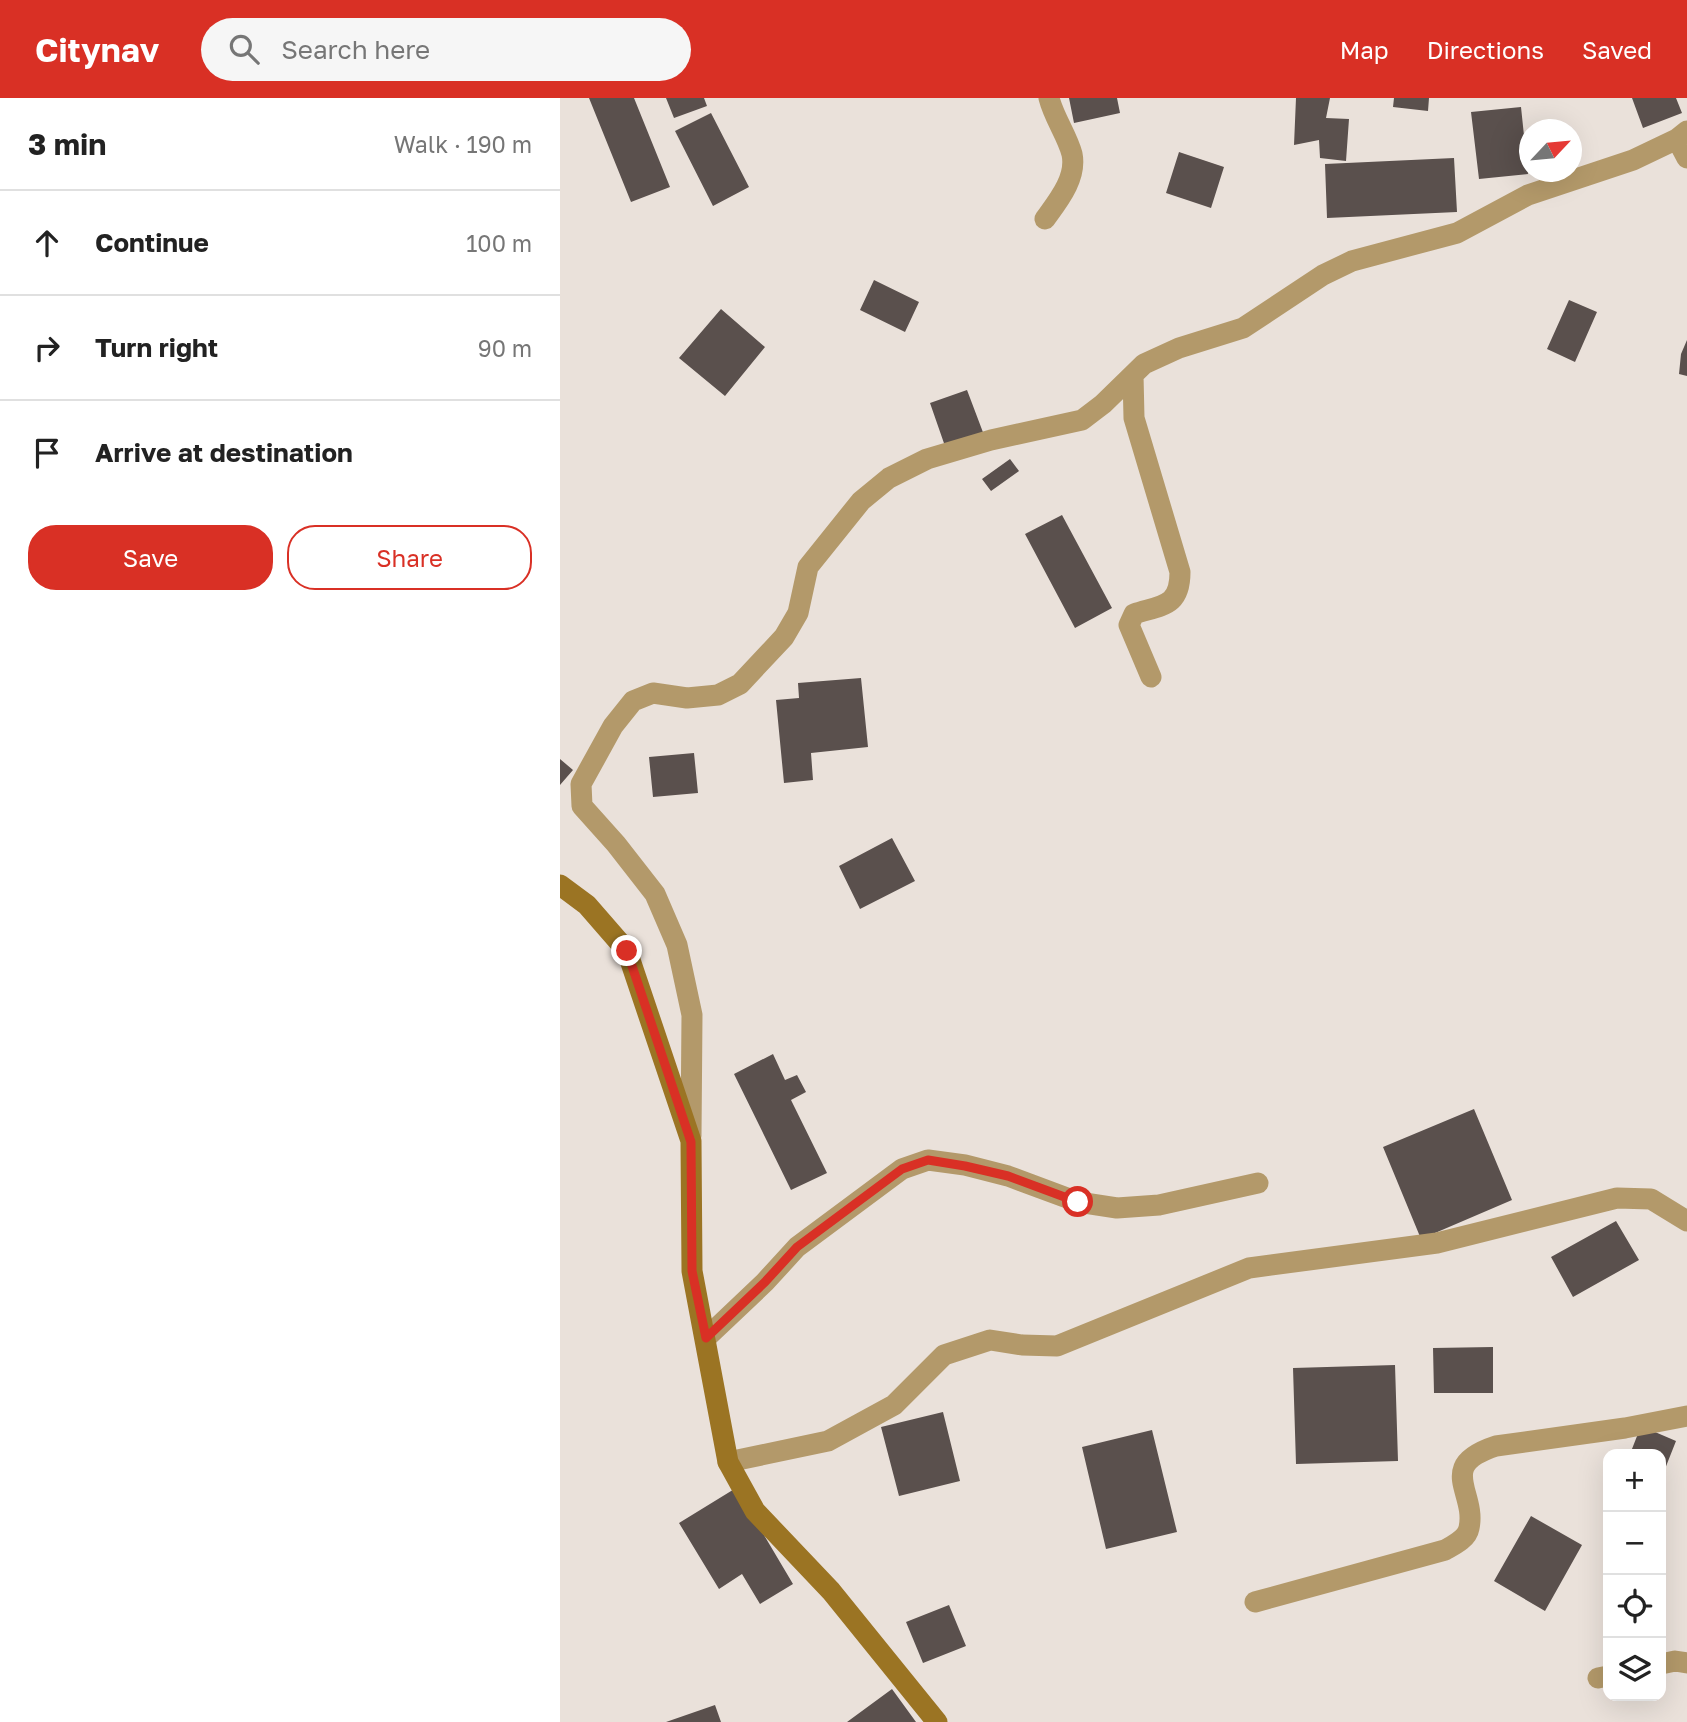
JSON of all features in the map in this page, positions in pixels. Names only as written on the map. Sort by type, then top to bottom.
[{"type":"street","points":[[1045,219],[1061,195],[1071,173],[1072,154],[1052,113],[1049,98]]},
{"type":"street","points":[[937,1722],[831,1591],[755,1511],[728,1462],[692,1271],[692,1015],[677,944],[655,894],[582,806],[581,785],[613,726],[633,701],[653,693],[687,698],[718,695],[740,684],[784,638],[798,613],[808,567],[861,501],[889,478],[927,459],[991,440],[1083,420],[1144,364],[1179,348],[1243,328],[1323,275],[1352,261],[1457,233],[1528,195],[1684,143]]},
{"type":"street","points":[[1133,375],[1134,418],[1180,572],[1177,595],[1168,603],[1134,614],[1129,625],[1151,677]]},
{"type":"street","points":[[560,884],[587,905],[627,951],[691,1142]]},
{"type":"street","points":[[706,1338],[808,1239],[902,1169],[928,1160],[1008,1176],[1078,1202],[1117,1208],[1159,1205],[1258,1183]]},
{"type":"street","points":[[728,1462],[828,1441],[894,1405],[944,1355],[990,1340],[1022,1345],[1057,1346],[1249,1268],[1437,1243],[1618,1198],[1651,1199],[1687,1220]]},
{"type":"street","points":[[1255,1602],[1445,1550],[1460,1541],[1469,1529],[1469,1512],[1462,1483],[1466,1464],[1477,1452],[1496,1446],[1625,1428],[1687,1416]]},
{"type":"street","points":[[1666,1663],[1687,1663]]},
{"type":"building","points":[[589,98],[634,98],[670,187],[631,202]]},
{"type":"building","points":[[666,98],[704,98],[707,106],[674,118]]},
{"type":"building","points":[[1069,98],[1117,98],[1120,113],[1074,123]]},
{"type":"building","points":[[1296,98],[1330,98],[1326,118],[1349,119],[1346,161],[1320,158],[1319,140],[1294,145]]},
{"type":"building","points":[[1394,98],[1429,98],[1428,111],[1393,107]]},
{"type":"building","points":[[1632,98],[1676,98],[1682,113],[1643,128]]},
{"type":"building","points":[[1521,107],[1519,175],[1479,179],[1471,112]]},
{"type":"building","points":[[711,113],[749,187],[713,206],[675,131]]},
{"type":"building","points":[[1179,152],[1224,167],[1211,208],[1166,193]]},
{"type":"building","points":[[1454,158],[1457,212],[1327,218],[1325,164]]},
{"type":"building","points":[[874,280],[919,302],[905,332],[860,310]]},
{"type":"building","points":[[1569,300],[1597,312],[1575,362],[1547,349]]},
{"type":"building","points":[[721,309],[765,347],[725,396],[679,358]]},
{"type":"building","points":[[1687,340],[1687,376],[1679,374],[1681,354]]},
{"type":"building","points":[[967,390],[984,435],[946,449],[930,403]]},
{"type":"building","points":[[1010,459],[1019,471],[991,491],[982,479]]},
{"type":"building","points":[[1062,515],[1112,608],[1075,628],[1025,534]]},
{"type":"building","points":[[861,678],[868,747],[811,753],[813,780],[784,783],[776,700],[799,698],[798,683]]},
{"type":"building","points":[[694,753],[698,793],[653,797],[649,757]]},
{"type":"building","points":[[560,759],[573,770],[560,785]]},
{"type":"building","points":[[892,838],[915,881],[860,909],[839,866]]},
{"type":"building","points":[[773,1054],[785,1080],[797,1075],[806,1092],[791,1100],[827,1173],[791,1190],[734,1074]]},
{"type":"building","points":[[1474,1109],[1512,1200],[1421,1239],[1383,1147]]},
{"type":"building","points":[[1616,1221],[1639,1260],[1573,1297],[1551,1257]]},
{"type":"building","points":[[1493,1347],[1493,1393],[1434,1393],[1433,1348]]},
{"type":"building","points":[[1395,1365],[1398,1461],[1296,1464],[1293,1368]]},
{"type":"building","points":[[943,1412],[960,1481],[899,1496],[881,1427]]},
{"type":"building","points":[[1641,1426],[1676,1441],[1666,1466],[1666,1449],[1632,1449]]},
{"type":"building","points":[[1152,1430],[1177,1532],[1106,1549],[1082,1447]]},
{"type":"building","points":[[736,1488],[793,1584],[760,1604],[742,1574],[719,1589],[679,1523]]},
{"type":"building","points":[[1531,1516],[1582,1545],[1545,1611],[1494,1581]]},
{"type":"building","points":[[949,1605],[966,1646],[923,1663],[906,1622]]},
{"type":"building","points":[[892,1689],[916,1722],[847,1722]]},
{"type":"building","points":[[715,1705],[721,1722],[666,1722]]},
{"type":"route","points":[[627,951],[691,1142],[692,1271],[706,1338],[765,1282],[797,1247],[902,1169],[928,1160],[965,1166],[1008,1176],[1078,1202]]}]
